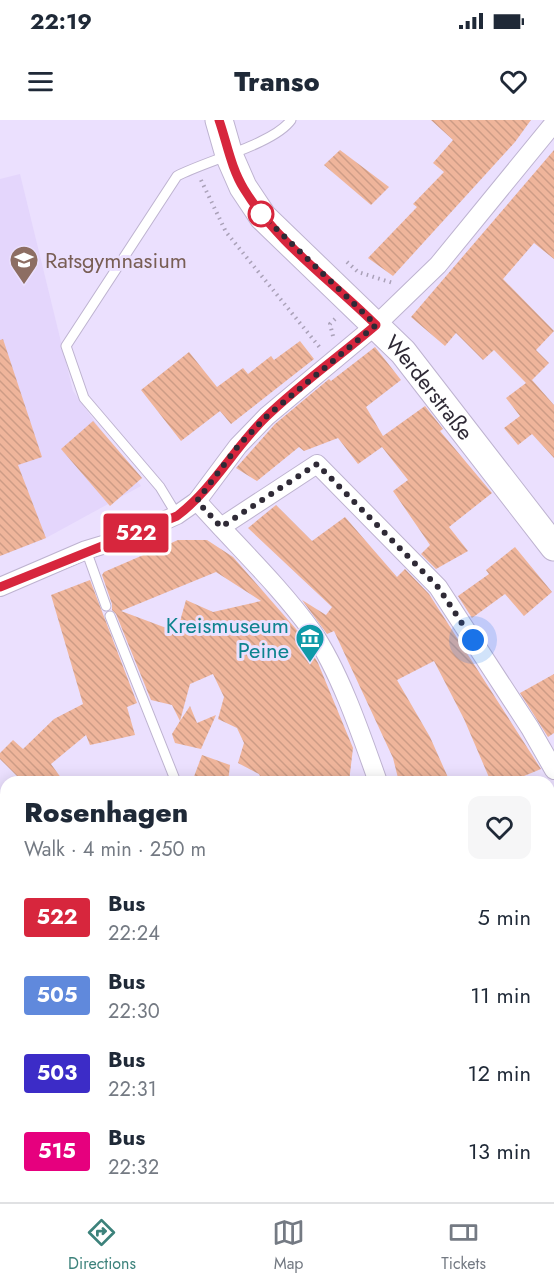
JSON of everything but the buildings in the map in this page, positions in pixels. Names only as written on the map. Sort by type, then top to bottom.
[{"type":"street","name":"Werderstraße","points":[[221,123],[229,155],[243,187],[263,217],[404,352],[554,547]]},
{"type":"street","points":[[0,587],[86,550],[126,538],[177,516],[197,501],[238,446],[267,416],[376,325],[438,265],[554,123]]},
{"type":"street","points":[[221,527],[317,464],[438,587],[530,728],[554,770]]},
{"type":"street","points":[[197,501],[257,564],[312,632],[350,706],[376,776]]},
{"type":"lane","points":[[177,516],[160,487],[84,398],[66,346],[177,176],[196,165],[229,155],[259,142],[291,120]]},
{"type":"lane","points":[[86,550],[106,606]]},
{"type":"lane","points":[[110,616],[174,776]]},
{"type":"path","points":[[196,165],[205,192],[226,232],[332,363]]},
{"type":"path","points":[[339,254],[358,272],[372,278],[391,280],[404,298]]},
{"type":"shaded area","name":"Ratsgymnasium","points":[[20,174],[73,391],[141,486],[46,538],[0,556],[0,179]]},
{"type":"bus line","name":"522","points":[[0,587],[86,550],[126,538],[177,516],[197,501],[238,446],[267,416],[376,325],[263,217],[243,187],[229,155],[219,120]]},
{"type":"place","name":"Ratsgymnasium","points":[[24,286]]},
{"type":"place","name":"Kreismuseum Peine","points":[[310,664]]},
{"type":"route","points":[[261,214],[376,325],[267,416],[238,446],[197,501],[221,527],[317,464],[438,587],[473,640]]}]
